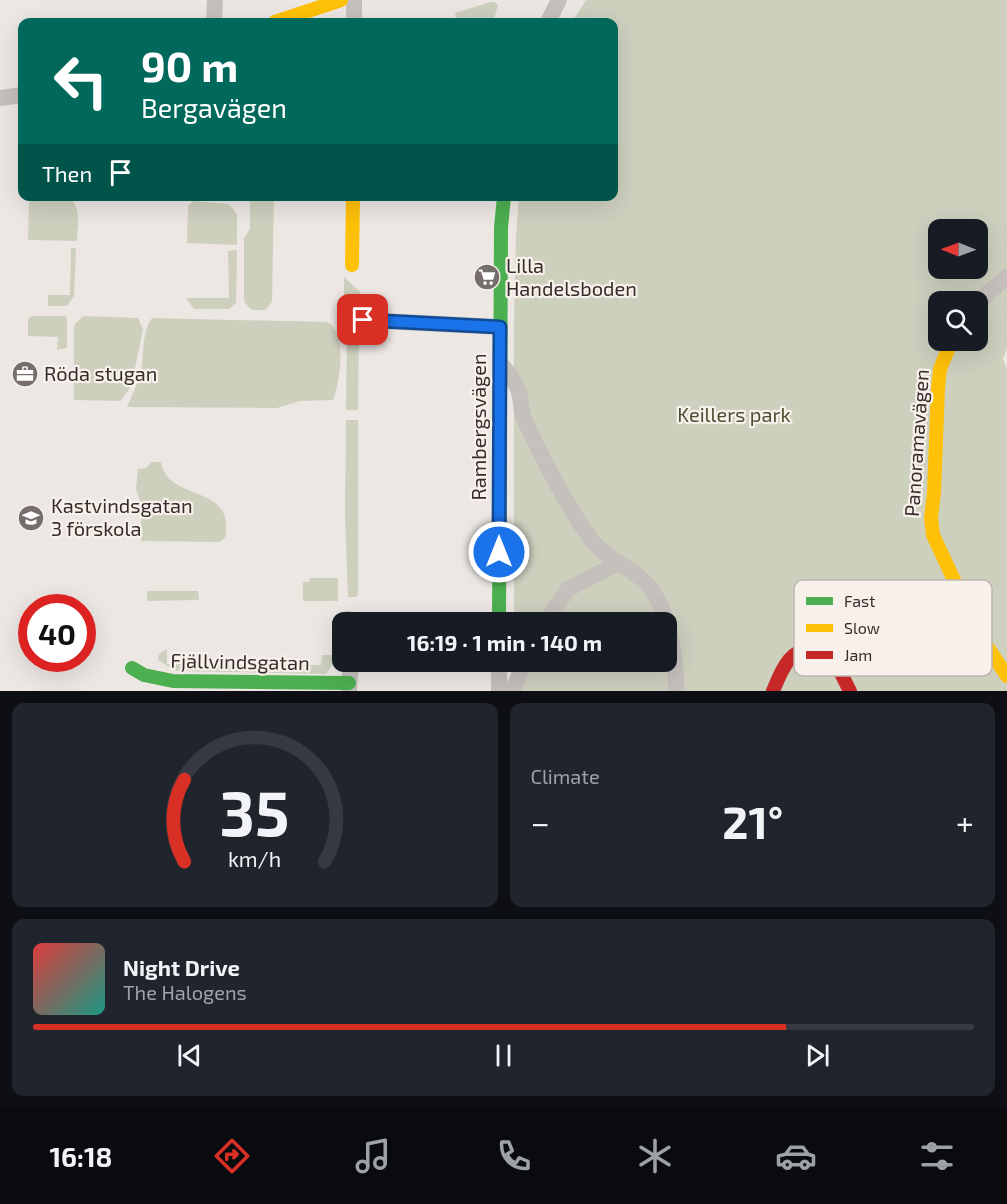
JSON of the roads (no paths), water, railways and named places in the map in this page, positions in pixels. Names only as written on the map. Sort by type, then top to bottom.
[{"type":"street","points":[[214,18],[215,0]]},
{"type":"street","points":[[287,18],[341,0]]},
{"type":"street","points":[[354,0],[354,18]]},
{"type":"street","points":[[550,18],[559,0]]},
{"type":"street","points":[[0,98],[18,96]]},
{"type":"street","points":[[352,265],[353,201]]},
{"type":"street","name":"Rambergsvägen","points":[[499,612],[501,228],[504,201]]},
{"type":"street","points":[[988,293],[1007,277]]},
{"type":"street","points":[[363,320],[500,327]]},
{"type":"street","name":"Panoramavägen","points":[[947,351],[940,369],[938,388],[931,518],[933,535],[955,580]]},
{"type":"street","points":[[500,363],[510,373],[518,390],[523,417],[572,510],[591,540],[651,589],[664,616],[673,649],[676,691]]},
{"type":"street","points":[[552,612],[568,589],[618,563]]},
{"type":"street","points":[[773,691],[783,667],[794,654]]},
{"type":"street","name":"Panoramavägen","points":[[992,654],[1007,676]]},
{"type":"street","name":"Fjällvindsgatan","points":[[132,668],[144,675],[172,681],[349,687]]},
{"type":"street","points":[[349,687],[350,672]]},
{"type":"street","points":[[499,672],[499,691]]},
{"type":"street","points":[[512,691],[521,672]]},
{"type":"street","points":[[841,676],[850,691]]},
{"type":"place","name":"Lilla Handelsboden","points":[[487,277]]},
{"type":"place","name":"Röda stugan","points":[[25,374]]},
{"type":"place","name":"Kastvindsgatan 3 förskola","points":[[31,518]]},
{"type":"park label","name":"Keillers park","points":[[734,415]]}]
